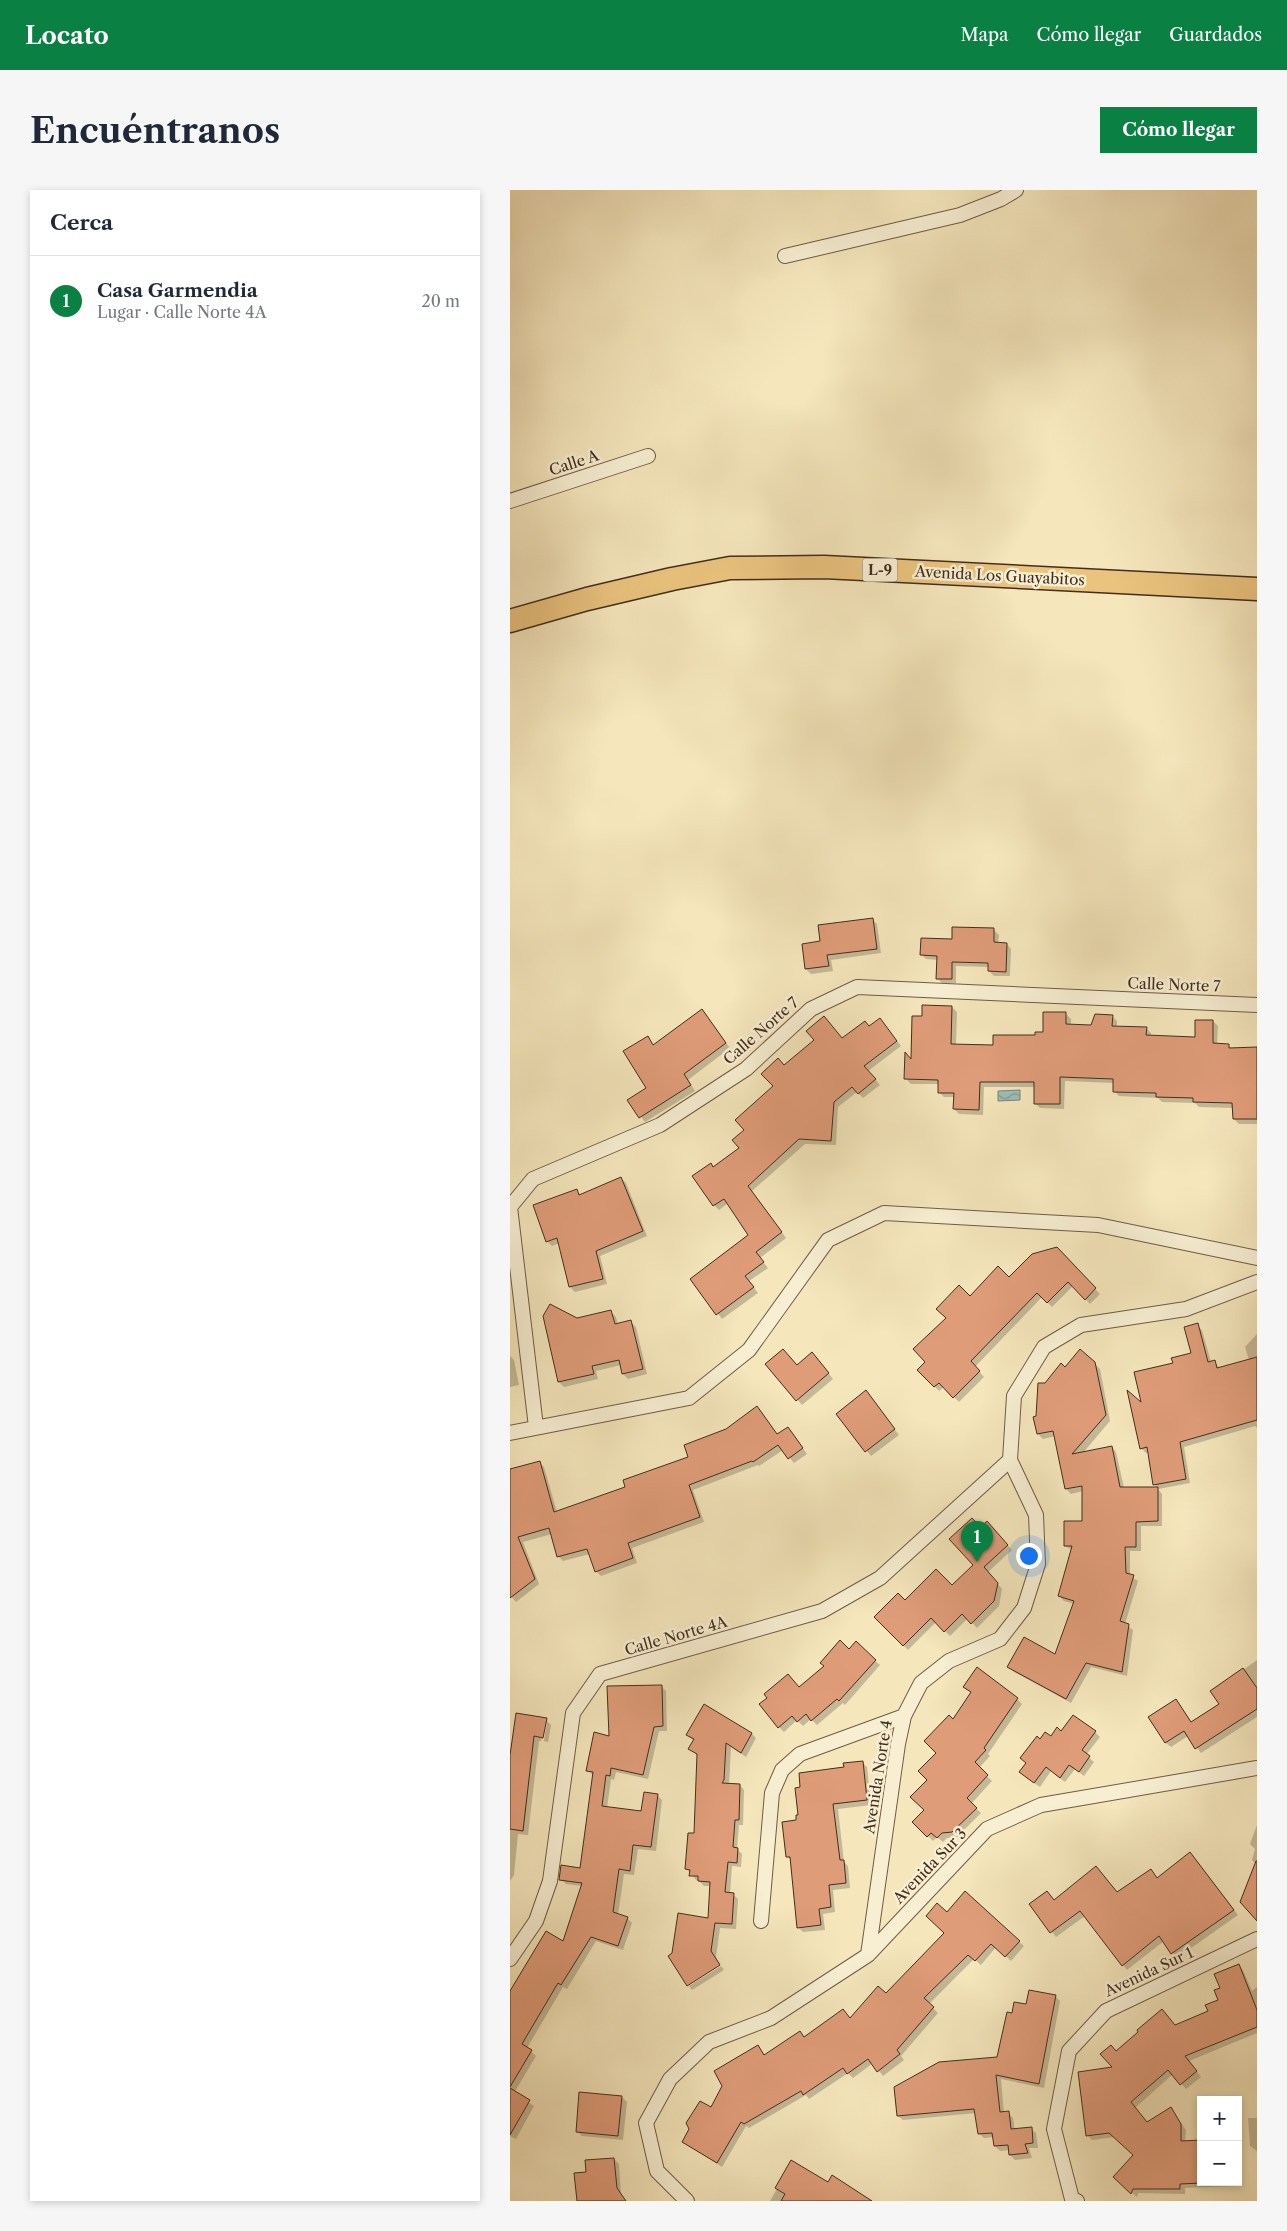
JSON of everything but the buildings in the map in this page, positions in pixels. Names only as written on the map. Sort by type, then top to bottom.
[{"type":"main road","name":"Avenida Los Guayabitos","points":[[510,621],[644,585],[730,568],[824,567],[1257,589]]},
{"type":"street","points":[[785,256],[960,215],[1001,199],[1016,190]]},
{"type":"street","name":"Calle A","points":[[510,501],[648,456]]},
{"type":"street","name":"Calle Norte 7","points":[[536,1427],[510,1207],[533,1179],[660,1125],[746,1069],[811,1009],[857,987],[1257,1005]]},
{"type":"street","points":[[510,1432],[689,1398],[749,1350],[828,1240],[884,1213],[1098,1225],[1257,1258]]},
{"type":"street","points":[[1010,1460],[1014,1396],[1044,1347],[1081,1325],[1186,1309],[1257,1282]]},
{"type":"street","name":"Avenida Norte 4","points":[[868,1955],[898,1744],[904,1716],[921,1683],[949,1661],[1000,1639],[1024,1608],[1038,1564],[1036,1514],[1010,1460]]},
{"type":"street","name":"Calle Norte 4A","points":[[510,1959],[536,1921],[550,1881],[573,1713],[600,1674],[822,1612],[880,1578],[1010,1460]]},
{"type":"street","points":[[761,1922],[772,1793],[782,1770],[800,1754],[904,1716]]},
{"type":"street","name":"Avenida Sur 3","points":[[687,2201],[658,2171],[646,2124],[670,2079],[709,2042],[771,2018],[868,1955],[987,1829],[1041,1805],[1257,1768]]},
{"type":"street","name":"Avenida Sur 1","points":[[1075,2200],[1054,2129],[1069,2051],[1106,2011],[1257,1939]]},
{"type":"water","points":[[1020,1090],[1020,1100],[998,1101],[998,1091]]},
{"type":"place","name":"Casa Garmendia","points":[[977,1562]]}]
